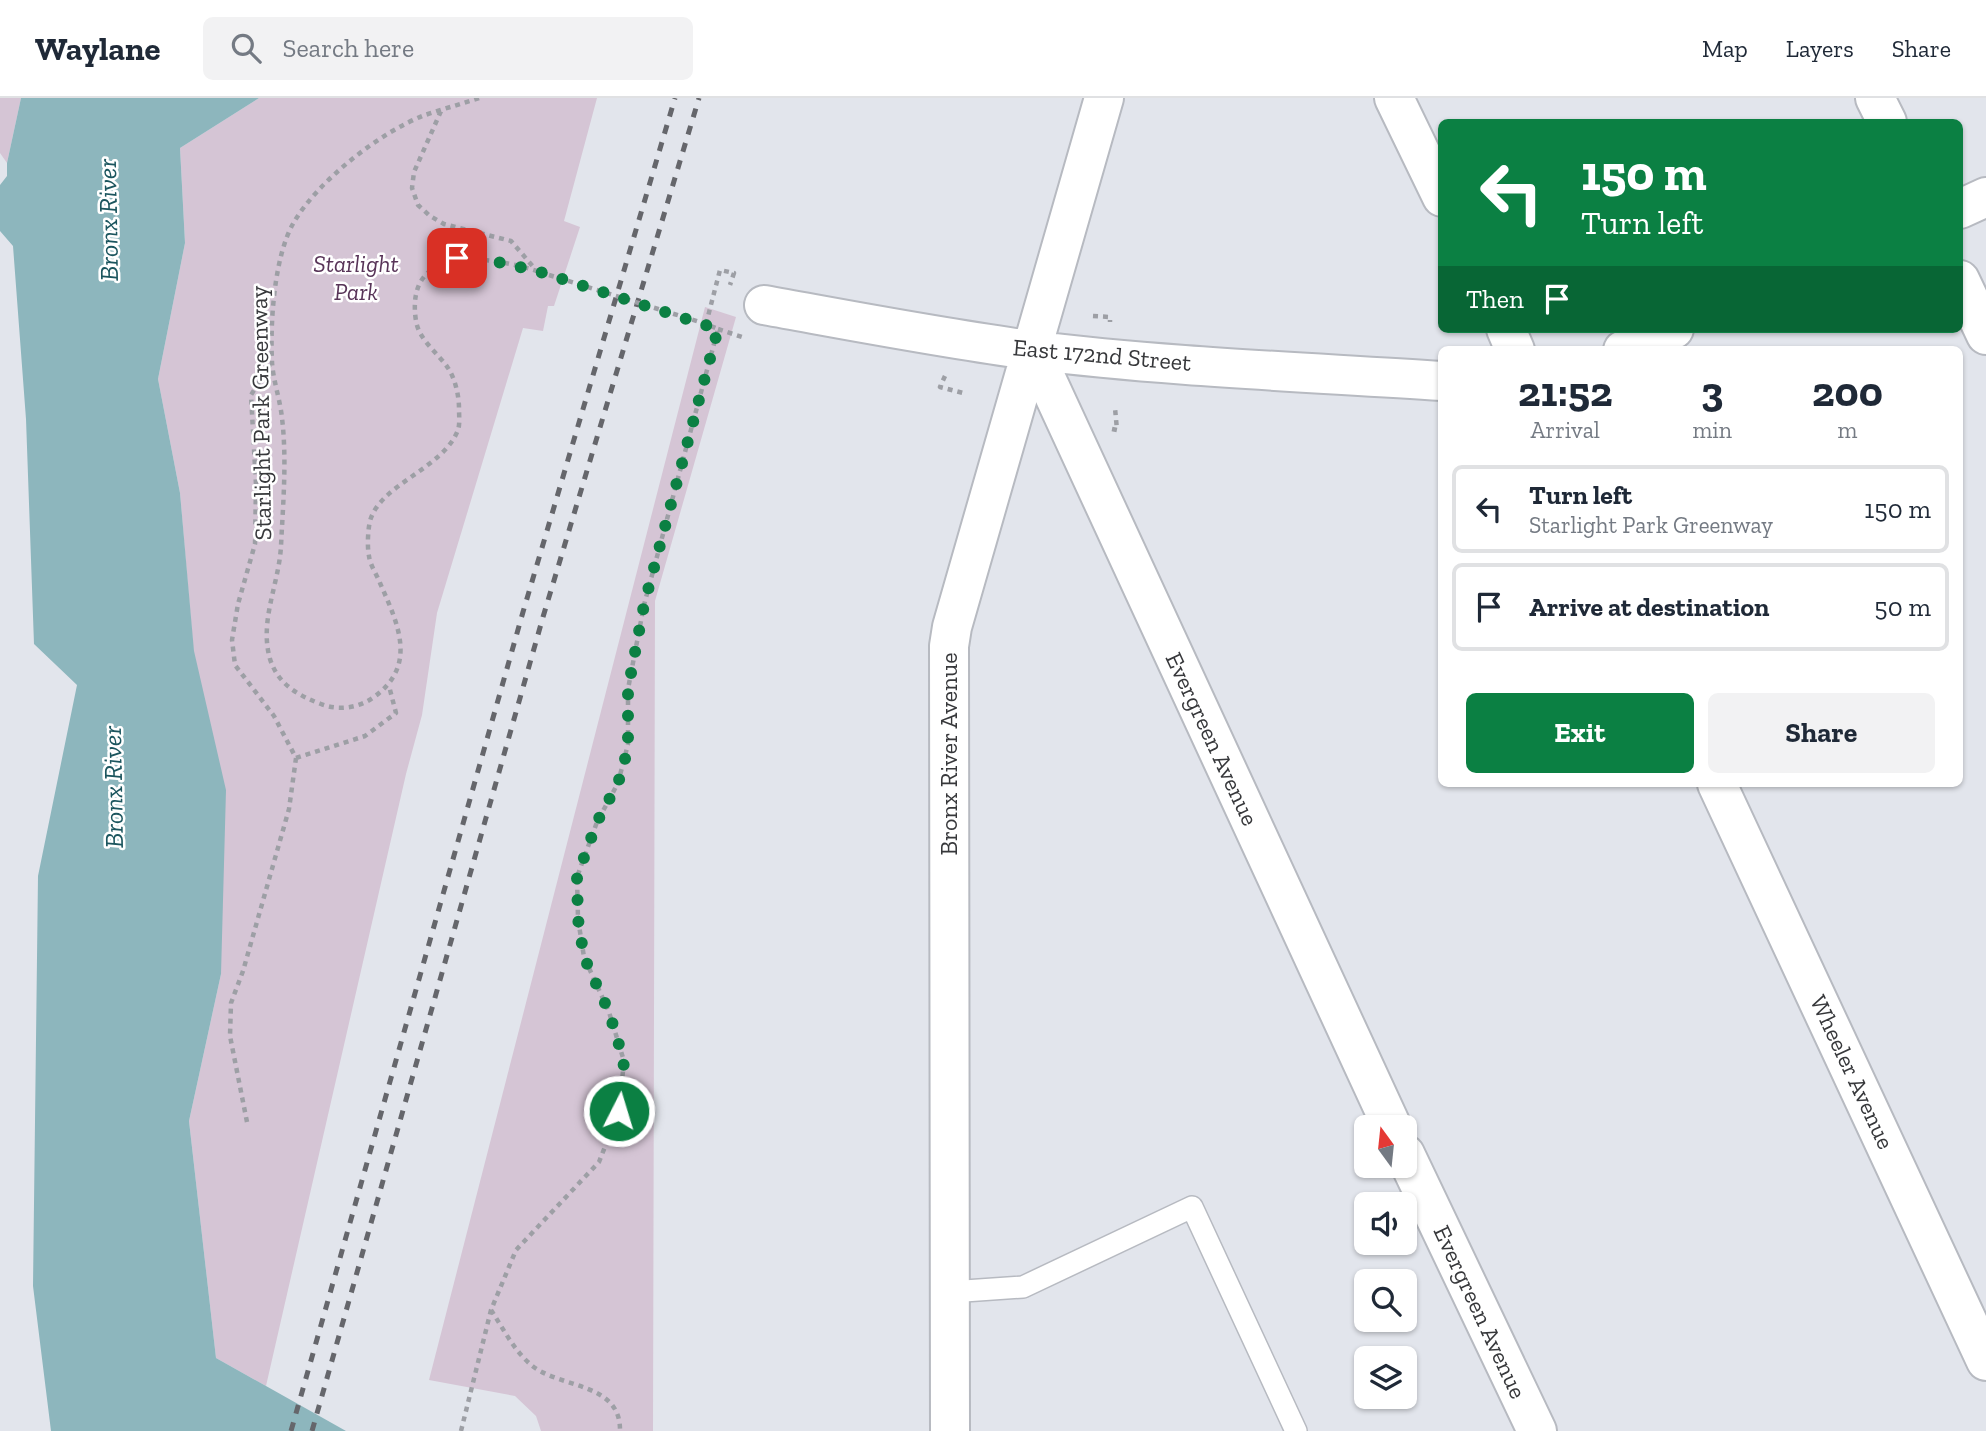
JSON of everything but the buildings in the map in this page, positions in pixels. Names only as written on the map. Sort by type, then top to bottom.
[{"type":"street","name":"Bronx River Avenue","points":[[950,1431],[949,646],[952,627],[1104,98]]},
{"type":"street","points":[[1395,98],[1438,189]]},
{"type":"street","points":[[1875,98],[1885,119]]},
{"type":"street","points":[[1963,208],[1986,197]]},
{"type":"street","points":[[1963,286],[1986,335]]},
{"type":"street","name":"East 172nd Street","points":[[764,305],[962,341],[1032,350],[1113,359],[1438,382]]},
{"type":"street","points":[[1633,346],[1664,333]]},
{"type":"street","name":"Evergreen Avenue","points":[[1032,350],[1386,1115]]},
{"type":"street","name":"Wheeler Avenue","points":[[1718,787],[1986,1361]]},
{"type":"street","name":"Evergreen Avenue","points":[[1416,1178],[1536,1431]]},
{"type":"lane","points":[[950,1292],[1023,1287],[1192,1207],[1296,1431]]},
{"type":"path","name":"Starlight Park Greenway","points":[[389,686],[363,705],[332,709],[299,696],[283,683],[271,661],[265,634],[280,563],[284,477],[282,419],[272,362],[275,273],[293,223],[323,183],[371,145],[422,116],[479,98]]},
{"type":"path","points":[[441,111],[414,172],[412,188],[418,205],[444,224],[511,241],[537,271]]},
{"type":"path","points":[[296,758],[365,736],[396,713],[389,686],[402,654],[399,625],[369,557],[370,519],[385,498],[438,458],[459,429],[459,399],[450,370],[431,349],[416,324],[417,292],[424,278],[435,266],[457,258],[480,258],[537,271],[730,333]]},
{"type":"path","points":[[1092,316],[1110,317]]},
{"type":"path","points":[[461,1431],[491,1310],[516,1250],[599,1162],[619,1111],[624,1061],[609,1012],[584,957],[578,919],[577,877],[597,822],[618,783],[628,744],[628,689],[644,605],[718,329]]},
{"type":"path","points":[[247,1122],[230,1036],[231,1003],[243,971],[289,809],[296,758],[274,716],[235,665],[232,640],[238,604],[255,544],[256,485],[251,395],[272,362]]},
{"type":"path","points":[[947,372],[940,387],[963,393]]},
{"type":"path","points":[[1115,408],[1117,430]]},
{"type":"path","points":[[491,1310],[513,1346],[531,1365],[552,1377],[604,1396],[617,1413],[620,1431]]},
{"type":"green space","points":[[0,98],[21,98],[7,163],[0,153]]},
{"type":"green space","name":"Starlight Park","points":[[259,98],[597,98],[564,221],[580,227],[554,306],[548,306],[543,331],[523,328],[437,613],[422,715],[406,774],[266,1386],[216,1358],[189,1121],[221,974],[180,493],[158,379],[185,243],[180,148]]},
{"type":"green space","points":[[705,307],[736,317],[655,601],[653,1431],[541,1431],[536,1416],[515,1396],[429,1380]]},
{"type":"water","name":"Bronx River","points":[[21,98],[259,98],[180,148],[185,243],[158,379],[180,493],[194,651],[226,790],[221,974],[189,1121],[216,1358],[346,1431],[51,1431],[33,1286],[38,876],[77,685],[34,644],[26,419],[13,246],[0,231],[0,185],[7,176],[7,163]]},
{"type":"railway","points":[[291,1431],[523,612],[675,98]]},
{"type":"railway","points":[[312,1431],[543,617],[699,98]]},
{"type":"route","points":[[457,258],[480,258],[537,271],[718,329],[644,605],[628,689],[628,744],[624,764],[618,783],[597,822],[577,877],[578,919],[584,957],[609,1012],[624,1061],[619,1111]]}]
